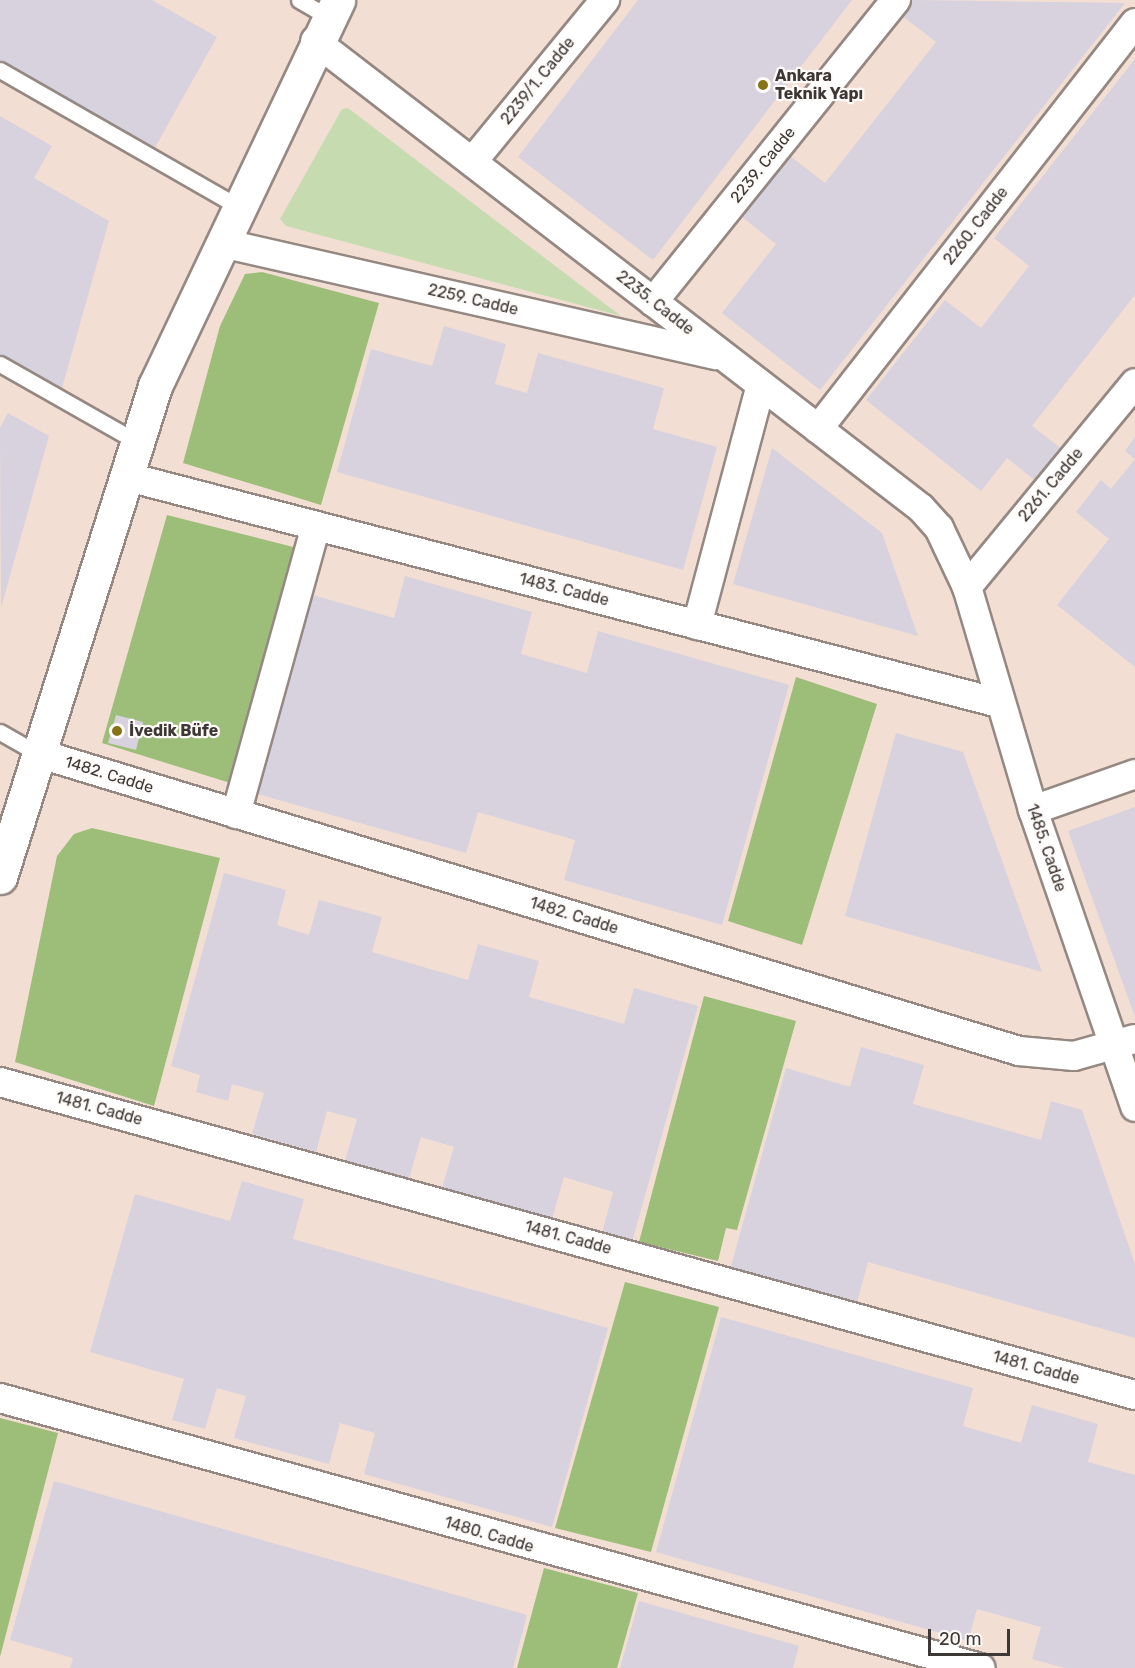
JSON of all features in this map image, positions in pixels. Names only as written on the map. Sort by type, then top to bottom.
[{"type":"street","name":"2239/1. Cadde","points":[[472,162],[605,0]]},
{"type":"street","name":"2239. Cadde","points":[[653,302],[896,0]]},
{"type":"street","name":"2235. Cadde","points":[[327,19],[472,162],[921,508],[952,546],[967,587]]},
{"type":"street","points":[[0,878],[37,753],[139,443],[155,386],[327,19]]},
{"type":"street","name":"2260. Cadde","points":[[818,429],[1135,23]]},
{"type":"street","name":"2259. Cadde","points":[[222,243],[724,357]]},
{"type":"street","name":"2261. Cadde","points":[[967,587],[1135,383]]},
{"type":"street","points":[[697,625],[761,385]]},
{"type":"street","name":"1483. Cadde","points":[[128,477],[999,703]]},
{"type":"street","points":[[236,814],[316,526]]},
{"type":"street","name":"1485. Cadde","points":[[967,587],[999,703],[1033,810],[1125,1043],[1135,1107]]},
{"type":"street","name":"1482. Cadde","points":[[37,753],[1019,1051],[1060,1057],[1125,1043]]},
{"type":"street","points":[[1033,810],[1133,773]]},
{"type":"street","name":"1481. Cadde","points":[[0,1082],[1135,1395]]},
{"type":"street","name":"1480. Cadde","points":[[0,1398],[980,1668]]},
{"type":"lane","points":[[299,0],[327,19]]},
{"type":"lane","points":[[0,70],[239,207]]},
{"type":"lane","points":[[0,364],[139,443]]},
{"type":"lane","points":[[0,732],[37,753]]},
{"type":"shaded area","points":[[0,0],[1135,0],[1135,1668],[0,1668]]},
{"type":"green space","points":[[348,108],[621,316],[286,226],[280,219],[342,109]]},
{"type":"green space","points":[[262,272],[379,303],[321,505],[183,463],[220,326],[245,274]]},
{"type":"green space","points":[[167,515],[305,550],[240,786],[102,743]]},
{"type":"green space","points":[[796,677],[877,704],[802,945],[728,921]]},
{"type":"green space","points":[[92,828],[220,858],[154,1106],[15,1062],[57,856],[74,834]]},
{"type":"green space","points":[[704,996],[796,1021],[737,1230],[726,1228],[718,1261],[639,1242]]},
{"type":"green space","points":[[625,1282],[719,1307],[651,1552],[555,1528]]},
{"type":"green space","points":[[0,1418],[58,1433],[0,1657]]},
{"type":"green space","points":[[544,1568],[638,1593],[617,1668],[517,1668]]},
{"type":"building","points":[[0,0],[152,0],[217,37],[153,151],[0,63]]},
{"type":"building","points":[[638,0],[852,0],[653,260],[518,157]]},
{"type":"building","points":[[913,0],[1125,3],[820,390],[722,313],[776,244],[742,217],[790,156],[825,183],[936,42],[901,15]]},
{"type":"building","points":[[1135,59],[1135,295],[1032,426],[1063,450],[1038,483],[1007,458],[981,491],[866,400],[945,300],[981,328],[1029,266],[994,238]]},
{"type":"building","points":[[0,116],[52,146],[34,178],[109,221],[60,395],[0,361]]},
{"type":"building","points":[[444,326],[506,344],[495,384],[527,393],[538,353],[664,388],[653,429],[717,447],[683,570],[337,472],[371,349],[432,366]]},
{"type":"building","points":[[8,413],[49,436],[1,608],[0,428]]},
{"type":"building","points":[[1135,437],[1135,459],[1125,451]]},
{"type":"building","points":[[772,448],[882,533],[918,636],[733,584]]},
{"type":"building","points":[[1135,459],[1135,667],[1057,605],[1109,539],[1076,512],[1101,480],[1111,489]]},
{"type":"building","points":[[405,576],[532,612],[521,654],[587,673],[598,631],[789,685],[722,925],[564,880],[575,840],[478,812],[466,853],[247,791],[302,592],[394,618]]},
{"type":"building","points":[[116,715],[143,722],[136,750],[108,743]]},
{"type":"building","points":[[896,733],[963,752],[1042,972],[845,916]]},
{"type":"building","points":[[1135,807],[1135,1017],[1068,831]]},
{"type":"building","points":[[224,873],[286,890],[277,925],[309,935],[319,900],[382,917],[372,952],[468,980],[478,944],[539,961],[529,997],[624,1024],[634,988],[698,1006],[632,1242],[602,1233],[613,1192],[564,1177],[552,1219],[442,1188],[454,1147],[421,1137],[409,1179],[345,1161],[357,1119],[327,1111],[316,1152],[252,1134],[264,1093],[232,1084],[228,1101],[196,1092],[200,1075],[171,1066]]},
{"type":"building","points":[[861,1047],[924,1065],[913,1104],[1041,1140],[1051,1101],[1082,1110],[1135,1264],[1135,1338],[868,1262],[856,1306],[730,1270],[786,1068],[850,1087]]},
{"type":"building","points":[[242,1181],[304,1199],[293,1239],[608,1328],[552,1527],[364,1474],[375,1433],[340,1423],[329,1464],[234,1438],[246,1396],[217,1388],[205,1429],[172,1420],[184,1379],[90,1352],[135,1194],[230,1221]]},
{"type":"building","points":[[721,1317],[973,1388],[963,1426],[1021,1443],[1032,1405],[1098,1424],[1088,1462],[1135,1475],[1135,1668],[1065,1668],[1032,1659],[1041,1627],[977,1609],[968,1641],[656,1552]]},
{"type":"building","points":[[54,1481],[527,1615],[513,1668],[70,1668],[73,1658],[10,1640]]},
{"type":"building","points":[[639,1601],[799,1646],[793,1668],[620,1668]]},
{"type":"place","name":"Ankara Teknik Yapı","points":[[763,85]]},
{"type":"place","name":"İvedik Büfe","points":[[117,731]]}]
